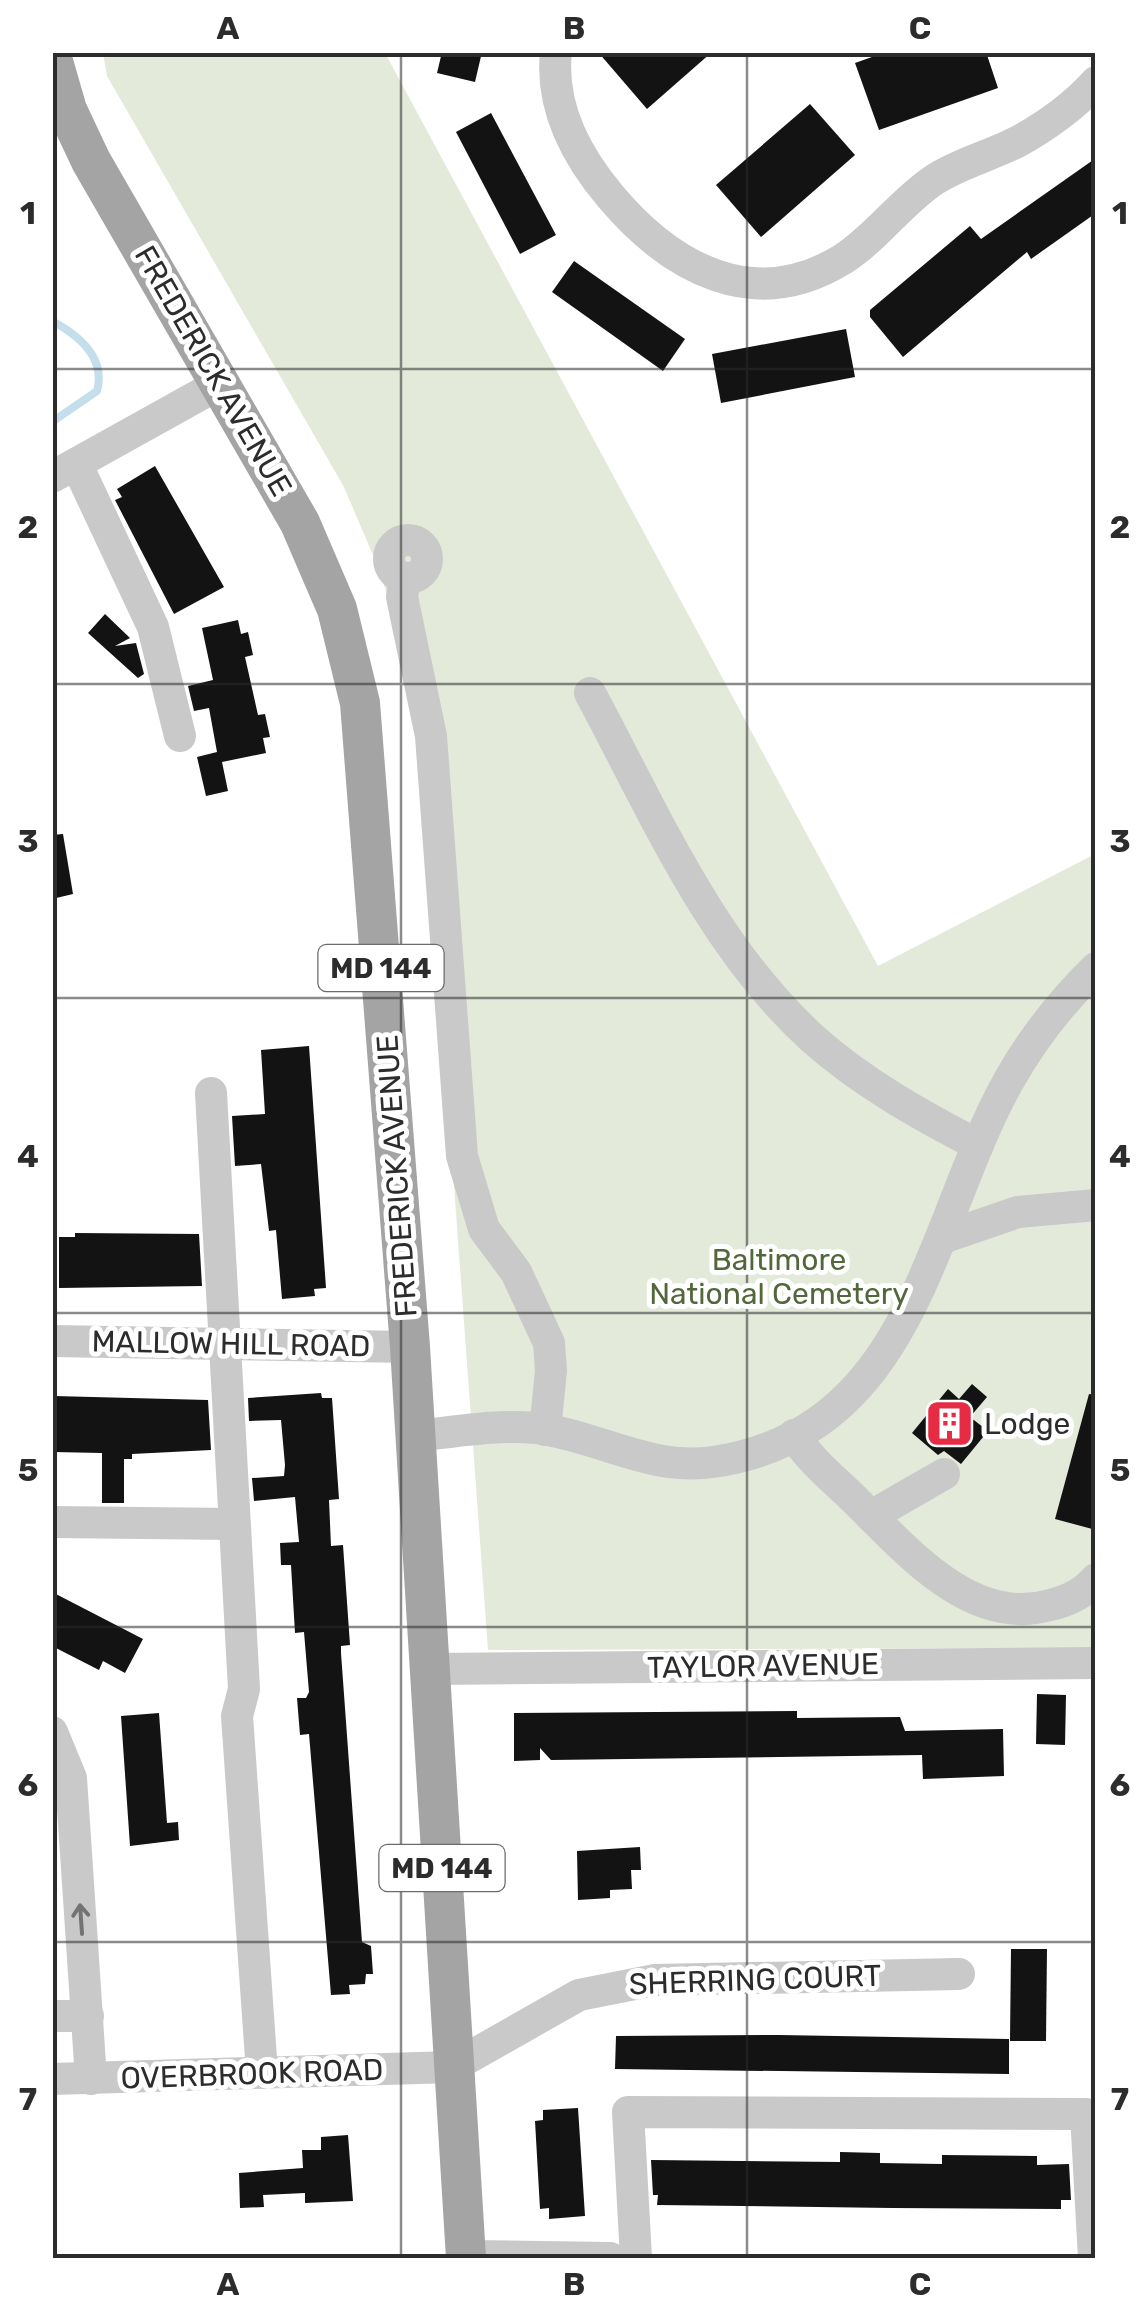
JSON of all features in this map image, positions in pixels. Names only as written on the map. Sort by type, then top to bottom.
[{"type":"main road","name":"FREDERICK AVENUE","points":[[52,58],[67,110],[91,161],[268,463],[323,571],[360,703],[410,1347],[452,2067]]},
{"type":"main road","name":"MD 144","points":[[452,2067],[466,2257]]},
{"type":"street","points":[[556,52],[558,99],[569,133],[588,169],[638,228],[689,263],[730,280],[771,287],[805,279],[846,258],[936,179],[1017,142],[1054,119],[1096,82]]},
{"type":"street","points":[[180,736],[153,627],[65,471],[220,384]]},
{"type":"street","points":[[404,578],[402,596],[431,736],[462,1156],[484,1228],[516,1272],[549,1343],[545,1430]]},
{"type":"street","points":[[590,693],[704,906],[761,983],[812,1038],[871,1084],[978,1145]]},
{"type":"street","points":[[416,1436],[545,1430],[656,1462],[687,1465],[743,1456],[794,1436],[839,1402],[884,1355],[910,1313],[945,1237],[978,1145],[1008,1082],[1038,1036],[1096,968]]},
{"type":"street","points":[[211,1092],[244,1688],[237,1716],[262,2073]]},
{"type":"street","points":[[945,1237],[1018,1212],[1096,1205]]},
{"type":"street","name":"MALLOW HILL ROAD","points":[[52,1341],[410,1347]]},
{"type":"street","points":[[794,1436],[916,1560],[983,1601],[1016,1609],[1042,1608],[1068,1600],[1096,1579]]},
{"type":"street","points":[[871,1516],[944,1474]]},
{"type":"street","points":[[52,1522],[234,1524]]},
{"type":"street","name":"TAYLOR AVENUE","points":[[431,1669],[1096,1663]]},
{"type":"street","points":[[53,1733],[71,1778],[90,2079]]},
{"type":"street","name":"SHERRING COURT","points":[[452,2067],[580,1994],[613,1986],[655,1980],[959,1974]]},
{"type":"street","points":[[52,2016],[88,2016]]},
{"type":"street","name":"OVERBROOK ROAD","points":[[52,2079],[452,2067]]},
{"type":"street","points":[[636,2258],[628,2112],[1086,2114],[1094,2258]]},
{"type":"street","points":[[466,2257],[610,2258]]},
{"type":"green space","name":"Baltimore National Cemetery","points":[[103,53],[385,53],[878,966],[1095,854],[1095,1648],[488,1650],[425,789],[405,650],[378,567],[344,487],[107,76]]},
{"type":"building","points":[[442,52],[482,52],[475,82],[437,73]]},
{"type":"building","points":[[598,52],[712,52],[647,109]]},
{"type":"building","points":[[886,52],[986,52],[998,88],[879,130],[855,63]]},
{"type":"building","points":[[810,104],[855,155],[761,237],[716,185]]},
{"type":"building","points":[[491,113],[556,235],[520,254],[456,132]]},
{"type":"building","points":[[1096,158],[1096,213],[1031,259],[1027,252],[903,357],[870,317],[870,310],[970,226],[981,239]]},
{"type":"building","points":[[574,261],[685,339],[663,371],[552,292]]},
{"type":"building","points":[[846,329],[855,377],[721,403],[712,354]]},
{"type":"building","points":[[155,466],[224,587],[174,614],[115,500],[122,497],[117,489]]},
{"type":"building","points":[[105,614],[130,638],[115,646],[136,643],[144,674],[138,678],[88,633]]},
{"type":"building","points":[[238,620],[241,634],[248,632],[253,655],[245,657],[258,715],[265,714],[270,737],[263,738],[266,753],[222,762],[228,791],[206,796],[197,757],[217,752],[209,708],[194,711],[188,686],[213,680],[202,628]]},
{"type":"building","points":[[63,834],[73,894],[52,899],[52,835]]},
{"type":"building","points":[[309,1046],[326,1288],[314,1289],[315,1296],[282,1299],[276,1230],[269,1231],[261,1164],[235,1166],[232,1116],[265,1114],[261,1050]]},
{"type":"building","points":[[75,1233],[199,1234],[202,1286],[59,1288],[59,1237],[75,1237]]},
{"type":"building","name":"Lodge","points":[[972,1384],[987,1397],[970,1417],[988,1431],[961,1464],[944,1451],[938,1455],[912,1433],[948,1389],[959,1399]]},
{"type":"building","points":[[321,1393],[322,1398],[332,1398],[339,1499],[329,1500],[331,1546],[343,1545],[350,1645],[341,1646],[341,1653],[362,1942],[371,1946],[373,1974],[366,1974],[365,1984],[349,1985],[350,1994],[331,1995],[309,1734],[300,1735],[297,1698],[306,1698],[309,1692],[304,1632],[295,1633],[291,1565],[281,1565],[280,1543],[299,1542],[295,1497],[254,1501],[252,1478],[284,1476],[285,1465],[281,1420],[249,1421],[248,1398]]},
{"type":"building","points":[[1089,1394],[1096,1395],[1096,1530],[1055,1519]]},
{"type":"building","points":[[54,1396],[208,1400],[211,1450],[132,1454],[132,1459],[124,1459],[124,1503],[102,1503],[102,1453],[53,1452]]},
{"type":"building","points":[[52,1592],[143,1639],[125,1673],[103,1661],[99,1670],[52,1646]]},
{"type":"building","points":[[1037,1694],[1066,1695],[1065,1745],[1036,1744]]},
{"type":"building","points":[[797,1711],[797,1718],[900,1717],[905,1731],[1003,1729],[1004,1776],[923,1779],[922,1755],[551,1760],[540,1748],[540,1760],[514,1761],[514,1713]]},
{"type":"building","points":[[159,1713],[167,1823],[178,1822],[179,1840],[130,1846],[121,1716]]},
{"type":"building","points":[[640,1847],[641,1870],[631,1870],[632,1889],[610,1890],[610,1898],[578,1900],[577,1851]]},
{"type":"building","points":[[1011,1949],[1047,1949],[1046,2041],[1010,2041]]},
{"type":"building","points":[[616,2036],[1009,2039],[1009,2074],[615,2069]]},
{"type":"building","points":[[578,2108],[585,2216],[549,2219],[549,2208],[540,2209],[535,2121],[543,2120],[543,2110]]},
{"type":"building","points":[[348,2135],[353,2201],[305,2203],[305,2193],[263,2195],[264,2207],[240,2208],[239,2173],[303,2168],[302,2150],[321,2150],[321,2137]]},
{"type":"building","points":[[840,2152],[880,2153],[880,2163],[942,2164],[942,2155],[1037,2156],[1037,2165],[1069,2164],[1071,2200],[1061,2200],[1061,2209],[892,2208],[657,2205],[658,2195],[653,2195],[651,2160],[840,2162]]},
{"type":"waterway","points":[[52,321],[88,349],[99,379],[97,391],[52,422]]},
{"type":"place","name":"Lodge","points":[[949,1424]]}]
